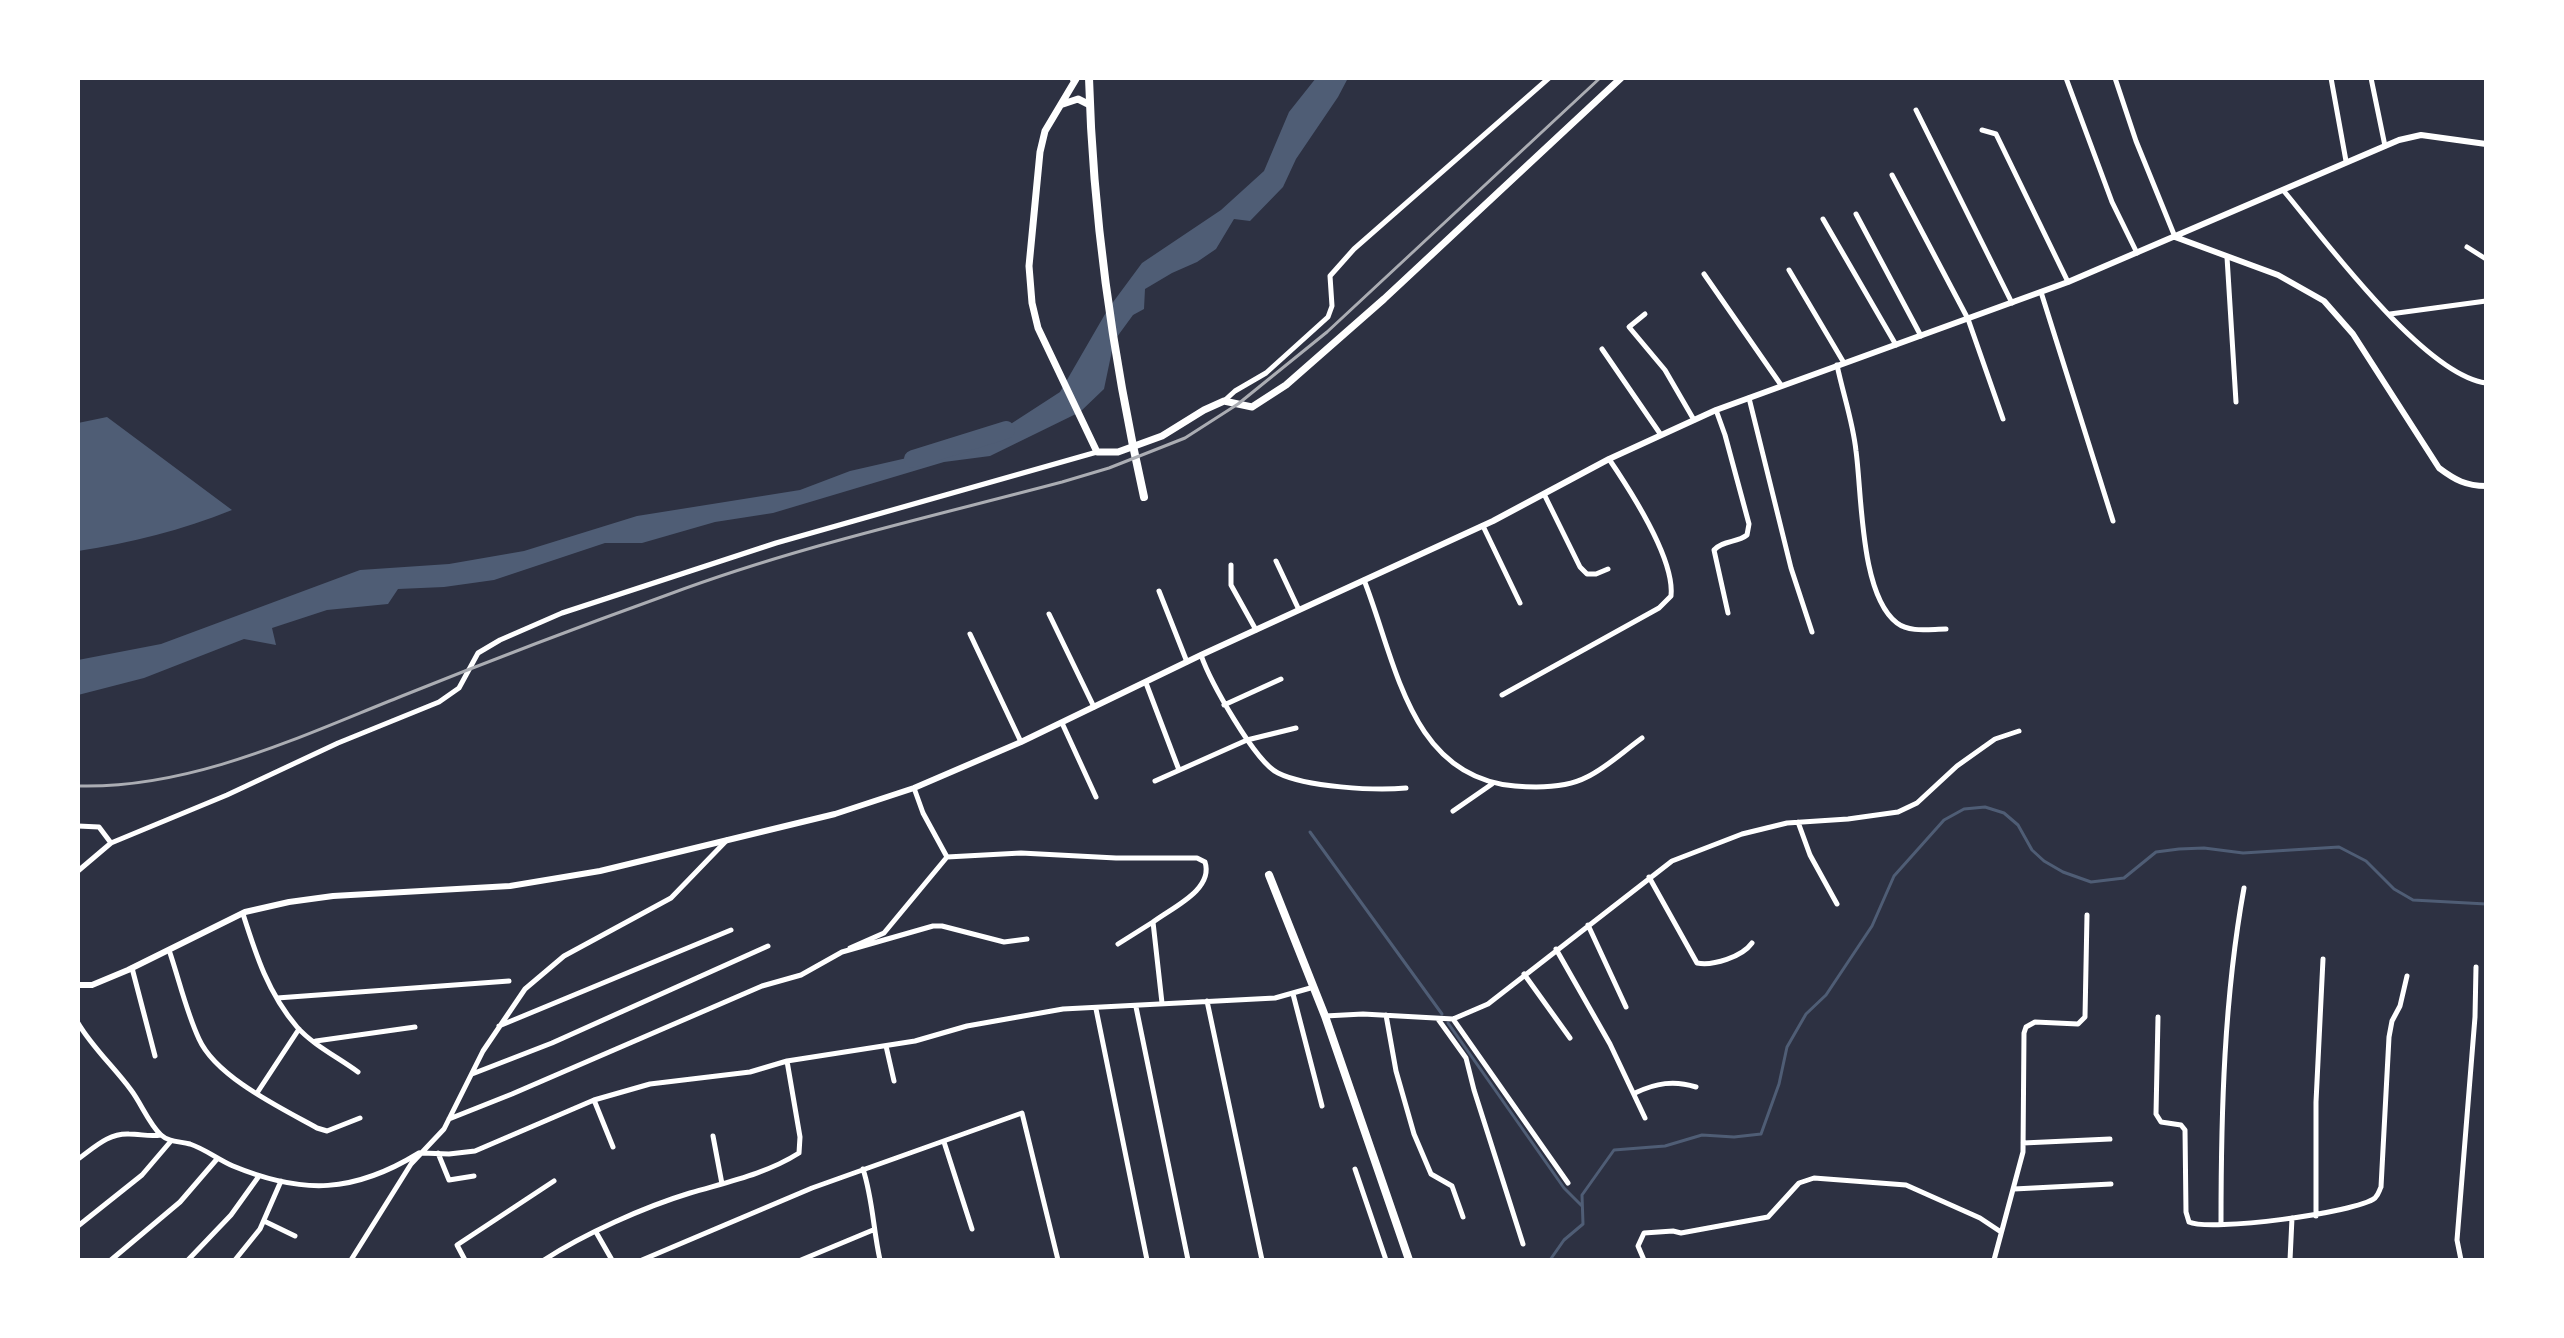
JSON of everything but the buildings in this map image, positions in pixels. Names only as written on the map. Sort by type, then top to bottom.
[{"type":"main road","points":[[1144,497],[1128,428],[1103,278],[1090,81],[1077,78],[1045,131],[1040,152],[1029,266],[1032,303],[1038,328],[1097,452],[1118,452],[1162,436],[1224,401],[1252,407],[1286,385],[1384,299],[1621,78]]},
{"type":"main road","points":[[1063,104],[1078,99],[1090,105]]},
{"type":"main road","points":[[1269,875],[1325,1016],[1409,1260]]},
{"type":"street","points":[[1224,401],[1266,373],[1328,317],[1332,306],[1330,276],[1354,249],[1549,78]]},
{"type":"street","points":[[2066,78],[2112,202],[2137,253]]},
{"type":"street","points":[[2115,78],[2136,141],[2175,237],[2278,275],[2324,301],[2353,334],[2439,468],[2453,479],[2470,486],[2486,486]]},
{"type":"street","points":[[2331,78],[2346,161]]},
{"type":"street","points":[[2371,78],[2385,146]]},
{"type":"street","points":[[1916,110],[2012,304]]},
{"type":"street","points":[[1982,130],[1996,134],[2068,282]]},
{"type":"street","points":[[78,985],[92,985],[132,968],[243,914],[289,902],[333,896],[510,886],[600,871],[835,814],[914,788],[1021,742],[1201,655],[1483,526],[1609,459],[1749,396],[2068,282],[2385,146],[2421,135],[2486,144]]},
{"type":"street","points":[[1892,175],[1968,319],[2003,419]]},
{"type":"street","points":[[2283,190],[2321,238],[2427,352],[2464,376],[2486,383]]},
{"type":"street","points":[[1856,214],[1921,336]]},
{"type":"street","points":[[1823,219],[1896,345]]},
{"type":"street","points":[[2467,247],[2486,259]]},
{"type":"street","points":[[2227,257],[2236,402]]},
{"type":"street","points":[[1789,270],[1841,364],[1856,449],[1864,533],[1873,582],[1893,620],[1902,626],[1946,629]]},
{"type":"street","points":[[1704,274],[1781,385]]},
{"type":"street","points":[[2041,292],[2113,521]]},
{"type":"street","points":[[2390,314],[2486,301]]},
{"type":"street","points":[[1645,314],[1629,327],[1665,370],[1694,420]]},
{"type":"street","points":[[1602,349],[1661,435]]},
{"type":"street","points":[[1749,396],[1791,568],[1812,632]]},
{"type":"street","points":[[1716,410],[1749,524],[1744,538],[1721,544],[1714,550],[1728,613]]},
{"type":"street","points":[[78,871],[111,843],[439,702],[459,688],[478,653],[562,613],[776,543],[1097,452]]},
{"type":"street","points":[[1502,695],[1659,608],[1671,596],[1670,578],[1644,515],[1609,459]]},
{"type":"street","points":[[1544,494],[1580,567],[1587,574],[1608,569]]},
{"type":"street","points":[[1483,526],[1520,603]]},
{"type":"street","points":[[1276,561],[1299,610]]},
{"type":"street","points":[[1231,565],[1231,585],[1256,630]]},
{"type":"street","points":[[1364,580],[1408,701],[1426,736],[1449,762],[1474,777],[1520,787],[1575,782],[1590,776],[1642,738]]},
{"type":"street","points":[[1159,591],[1187,662]]},
{"type":"street","points":[[1049,614],[1094,707]]},
{"type":"street","points":[[970,634],[1021,742]]},
{"type":"street","points":[[1201,655],[1224,705],[1247,740],[1275,772],[1357,788],[1406,788]]},
{"type":"street","points":[[1224,705],[1281,679]]},
{"type":"street","points":[[1146,683],[1179,770]]},
{"type":"street","points":[[1062,723],[1096,797]]},
{"type":"street","points":[[1155,781],[1247,740],[1296,728]]},
{"type":"street","points":[[1325,1016],[1386,1015],[1445,1019],[1488,1004],[1672,861],[1742,834],[1798,822],[1859,818],[1908,808],[1957,766],[1995,739],[2019,731]]},
{"type":"street","points":[[1453,811],[1493,783]]},
{"type":"street","points":[[914,788],[923,813],[947,857]]},
{"type":"street","points":[[1798,822],[1810,855],[1837,904]]},
{"type":"street","points":[[78,826],[99,827],[111,843]]},
{"type":"street","points":[[351,1260],[399,1182],[444,1129],[470,1075],[525,989],[564,956],[671,898],[727,840]]},
{"type":"street","points":[[449,1119],[762,986],[801,975],[884,933],[947,857],[975,853],[1021,853],[1197,858],[1205,862],[1206,877],[1199,888],[1118,944]]},
{"type":"street","points":[[1649,877],[1697,963],[1708,964],[1725,959],[1745,951],[1752,943]]},
{"type":"street","points":[[2221,1224],[2221,1153],[2230,979],[2244,888]]},
{"type":"street","points":[[243,914],[260,967],[299,1029],[358,1072]]},
{"type":"street","points":[[1994,1260],[2023,1143],[2024,1033],[2026,1027],[2035,1022],[2083,1022],[2086,1009],[2087,915]]},
{"type":"street","points":[[1153,922],[1162,1003]]},
{"type":"street","points":[[842,952],[938,925],[1004,942],[1027,939]]},
{"type":"street","points":[[1588,925],[1626,1007]]},
{"type":"street","points":[[499,1026],[731,930]]},
{"type":"street","points":[[470,1075],[552,1043],[768,946]]},
{"type":"street","points":[[1556,949],[1635,1093],[1645,1118]]},
{"type":"street","points":[[169,950],[199,1041],[214,1060],[257,1093],[327,1131],[360,1118]]},
{"type":"street","points":[[2316,1216],[2316,1115],[2323,959]]},
{"type":"street","points":[[2461,1260],[2457,1240],[2475,1017],[2476,967]]},
{"type":"street","points":[[132,968],[155,1056]]},
{"type":"street","points":[[1524,974],[1570,1038]]},
{"type":"street","points":[[2158,1017],[2156,1114],[2161,1122],[2181,1125],[2185,1130],[2187,1218],[2192,1224],[2221,1224],[2316,1216],[2366,1202],[2378,1194],[2381,1187],[2389,1037],[2407,976]]},
{"type":"street","points":[[277,998],[509,981]]},
{"type":"street","points":[[78,1023],[130,1088],[161,1135],[171,1141],[190,1144],[259,1176],[322,1188],[341,1185],[399,1165],[424,1151],[475,1151],[594,1100],[650,1084],[750,1072],[787,1061],[915,1041],[967,1026],[1032,1013],[1275,998],[1314,987]]},
{"type":"street","points":[[1293,994],[1322,1106]]},
{"type":"street","points":[[1207,1001],[1262,1260]]},
{"type":"street","points":[[1136,1007],[1188,1260]]},
{"type":"street","points":[[1096,1009],[1147,1260]]},
{"type":"street","points":[[1386,1015],[1396,1071],[1418,1145],[1431,1174],[1452,1186],[1463,1217]]},
{"type":"street","points":[[1445,1019],[1568,1183]]},
{"type":"street","points":[[1445,1019],[1470,1066],[1474,1090],[1523,1244]]},
{"type":"street","points":[[315,1041],[415,1027]]},
{"type":"street","points":[[257,1093],[299,1029]]},
{"type":"street","points":[[886,1046],[894,1081]]},
{"type":"street","points":[[544,1260],[596,1232],[672,1200],[785,1162],[799,1153],[800,1137],[787,1061]]},
{"type":"street","points":[[1635,1093],[1667,1082],[1682,1082],[1696,1087]]},
{"type":"street","points":[[594,1100],[613,1147]]},
{"type":"street","points":[[642,1260],[812,1188],[1022,1113],[1058,1260]]},
{"type":"street","points":[[78,1159],[120,1134],[161,1135]]},
{"type":"street","points":[[713,1136],[722,1184]]},
{"type":"street","points":[[2023,1143],[2110,1139]]},
{"type":"street","points":[[78,1226],[142,1175],[171,1141]]},
{"type":"street","points":[[944,1142],[972,1229]]},
{"type":"street","points":[[438,1153],[449,1180],[474,1176]]},
{"type":"street","points":[[111,1260],[180,1202],[217,1159]]},
{"type":"street","points":[[863,1169],[872,1196],[873,1230],[880,1260]]},
{"type":"street","points":[[1355,1169],[1386,1260]]},
{"type":"street","points":[[188,1260],[231,1215],[259,1176]]},
{"type":"street","points":[[1644,1260],[1638,1246],[1644,1233],[1681,1233],[1768,1217],[1799,1183],[1814,1178],[1906,1185],[1980,1218],[2001,1232]]},
{"type":"street","points":[[235,1260],[264,1221],[281,1181]]},
{"type":"street","points":[[465,1260],[457,1245],[554,1181]]},
{"type":"street","points":[[2014,1189],[2111,1184]]},
{"type":"street","points":[[2290,1260],[2292,1218]]},
{"type":"street","points":[[264,1221],[295,1236]]},
{"type":"street","points":[[801,1260],[873,1230]]},
{"type":"street","points":[[596,1232],[612,1260]]},
{"type":"water","points":[[1316,78],[1348,78],[1296,159],[1283,187],[1250,221],[1234,219],[1216,249],[1145,289],[1144,309],[1133,315],[1114,341],[1104,389],[1080,412],[990,456],[944,462],[773,513],[715,522],[642,543],[605,543],[494,580],[398,589],[388,604],[327,610],[272,628],[276,645],[244,639],[144,678],[78,695],[78,660],[161,644],[360,570],[449,564],[524,551],[637,516],[800,490],[850,471],[968,444],[1006,427],[1060,392],[1108,309],[1142,263],[1221,210],[1264,171],[1289,112]]},
{"type":"water","points":[[107,417],[232,510],[156,535],[78,551],[78,423]]},
{"type":"waterway","points":[[913,459],[1006,430]]},
{"type":"waterway","points":[[1550,1260],[1564,1240],[1583,1224],[1582,1195],[1614,1150],[1665,1146],[1702,1135],[1734,1137],[1761,1134],[1779,1084],[1787,1047],[1806,1014],[1826,995],[1872,926],[1894,876],[1944,820],[1964,809],[1985,807],[2004,813],[2018,825],[2032,850],[2044,861],[2091,882],[2124,878],[2156,852],[2204,848],[2243,853],[2339,847],[2366,861],[2394,889],[2413,900],[2486,904]]},
{"type":"waterway","points":[[1310,832],[1442,1014]]},
{"type":"waterway","points":[[1448,1023],[1564,1188],[1582,1206]]},
{"type":"railway","points":[[78,786],[120,785],[162,779],[244,758],[534,644],[715,578],[863,534],[1062,482],[1109,468],[1185,438],[1238,404],[1327,332],[1600,78]]}]
